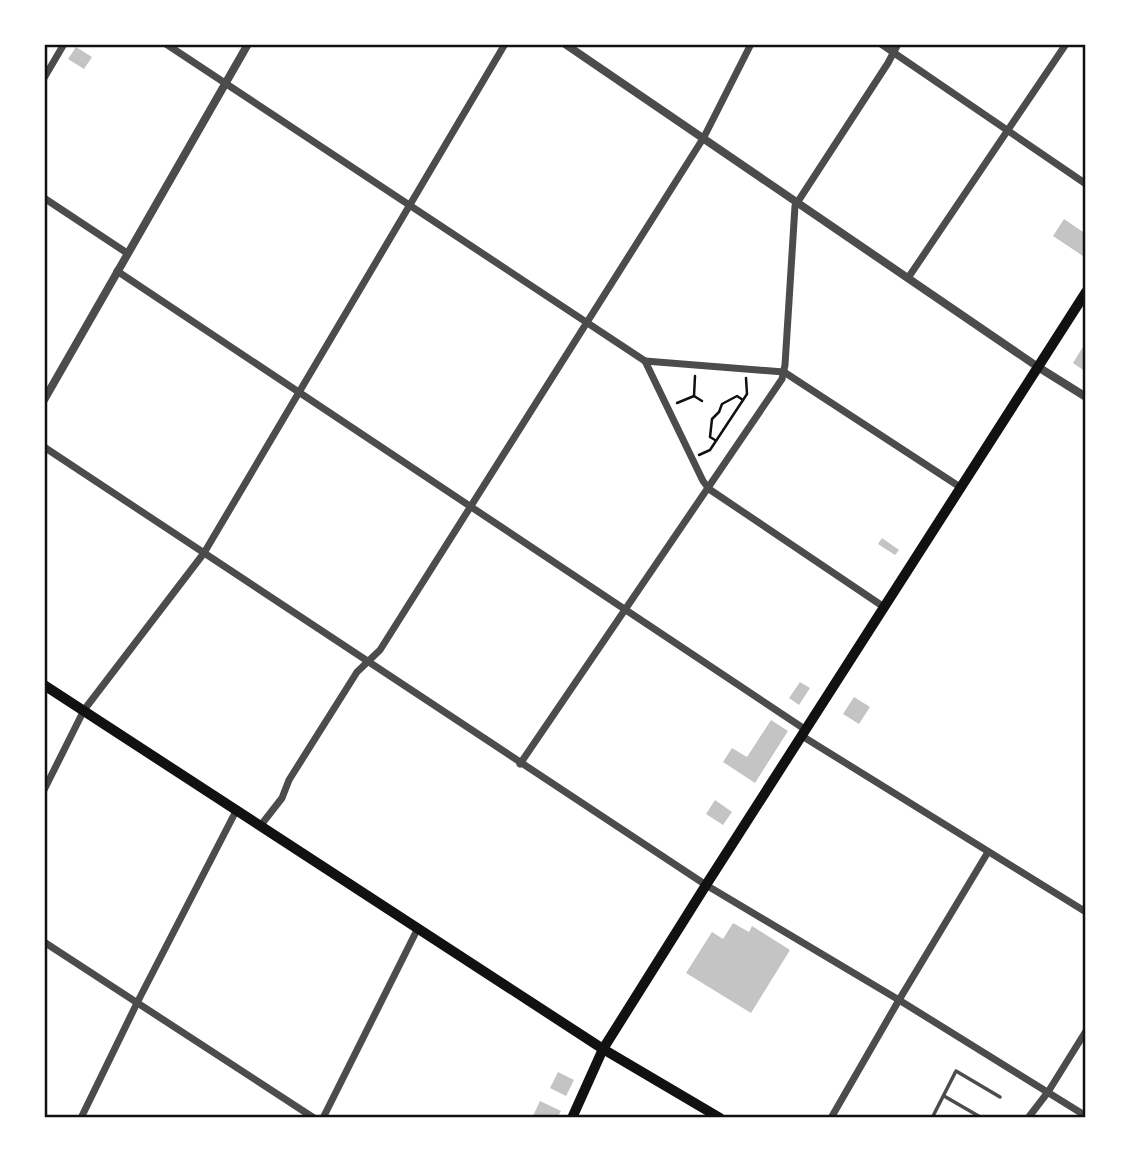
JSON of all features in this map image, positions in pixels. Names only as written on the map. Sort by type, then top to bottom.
[{"type":"main road","points":[[572,1118],[603,1049],[1086,292]]},
{"type":"main road","points":[[44,685],[603,1049],[720,1118]]},
{"type":"street","points":[[44,78],[64,44]]},
{"type":"street","points":[[166,44],[645,361],[784,372],[960,487]]},
{"type":"street","points":[[44,400],[248,44]]},
{"type":"street","points":[[44,790],[84,710],[204,553],[505,44]]},
{"type":"street","points":[[565,44],[1086,397]]},
{"type":"street","points":[[261,825],[282,798],[289,780],[357,672],[380,650],[587,324],[704,137],[751,44]]},
{"type":"street","points":[[881,44],[1086,184]]},
{"type":"street","points":[[520,764],[709,489],[784,372],[793,213],[898,44]]},
{"type":"street","points":[[908,278],[1066,44]]},
{"type":"street","points":[[44,198],[128,254]]},
{"type":"street","points":[[117,271],[626,609],[804,733],[1086,912]]},
{"type":"street","points":[[645,361],[709,489],[884,607]]},
{"type":"street","points":[[44,447],[706,885],[1086,1116]]},
{"type":"street","points":[[80,1118],[237,809]]},
{"type":"street","points":[[831,1118],[988,852]]},
{"type":"street","points":[[323,1118],[418,928]]},
{"type":"street","points":[[44,942],[314,1118]]},
{"type":"street","points":[[1028,1118],[1048,1092],[1086,1031]]},
{"type":"lane","points":[[932,1118],[956,1071],[1000,1097]]},
{"type":"lane","points":[[943,1096],[982,1118]]},
{"type":"path","points":[[694,396],[696,365]]},
{"type":"path","points":[[692,459],[709,450],[747,394],[746,368]]},
{"type":"path","points":[[666,407],[694,396]]},
{"type":"path","points":[[694,396],[702,401]]},
{"type":"path","points":[[716,441],[710,436],[712,419],[722,404],[737,396],[743,400]]},
{"type":"building","points":[[76,47],[92,57],[84,69],[68,59]]},
{"type":"building","points":[[1064,219],[1086,234],[1086,258],[1053,236]]},
{"type":"building","points":[[1086,342],[1086,372],[1073,363]]},
{"type":"building","points":[[882,538],[899,550],[895,555],[878,544]]},
{"type":"building","points":[[800,682],[810,688],[799,705],[789,698]]},
{"type":"building","points":[[854,697],[870,707],[859,724],[843,714]]},
{"type":"building","points":[[771,720],[788,731],[755,783],[723,762],[732,748],[747,757]]},
{"type":"building","points":[[715,800],[732,812],[723,825],[706,814]]},
{"type":"building","points":[[733,923],[749,932],[752,926],[790,950],[751,1013],[686,973],[712,932],[723,939]]},
{"type":"building","points":[[558,1072],[574,1080],[566,1096],[550,1088]]},
{"type":"building","points":[[540,1101],[561,1111],[557,1118],[532,1118]]}]
